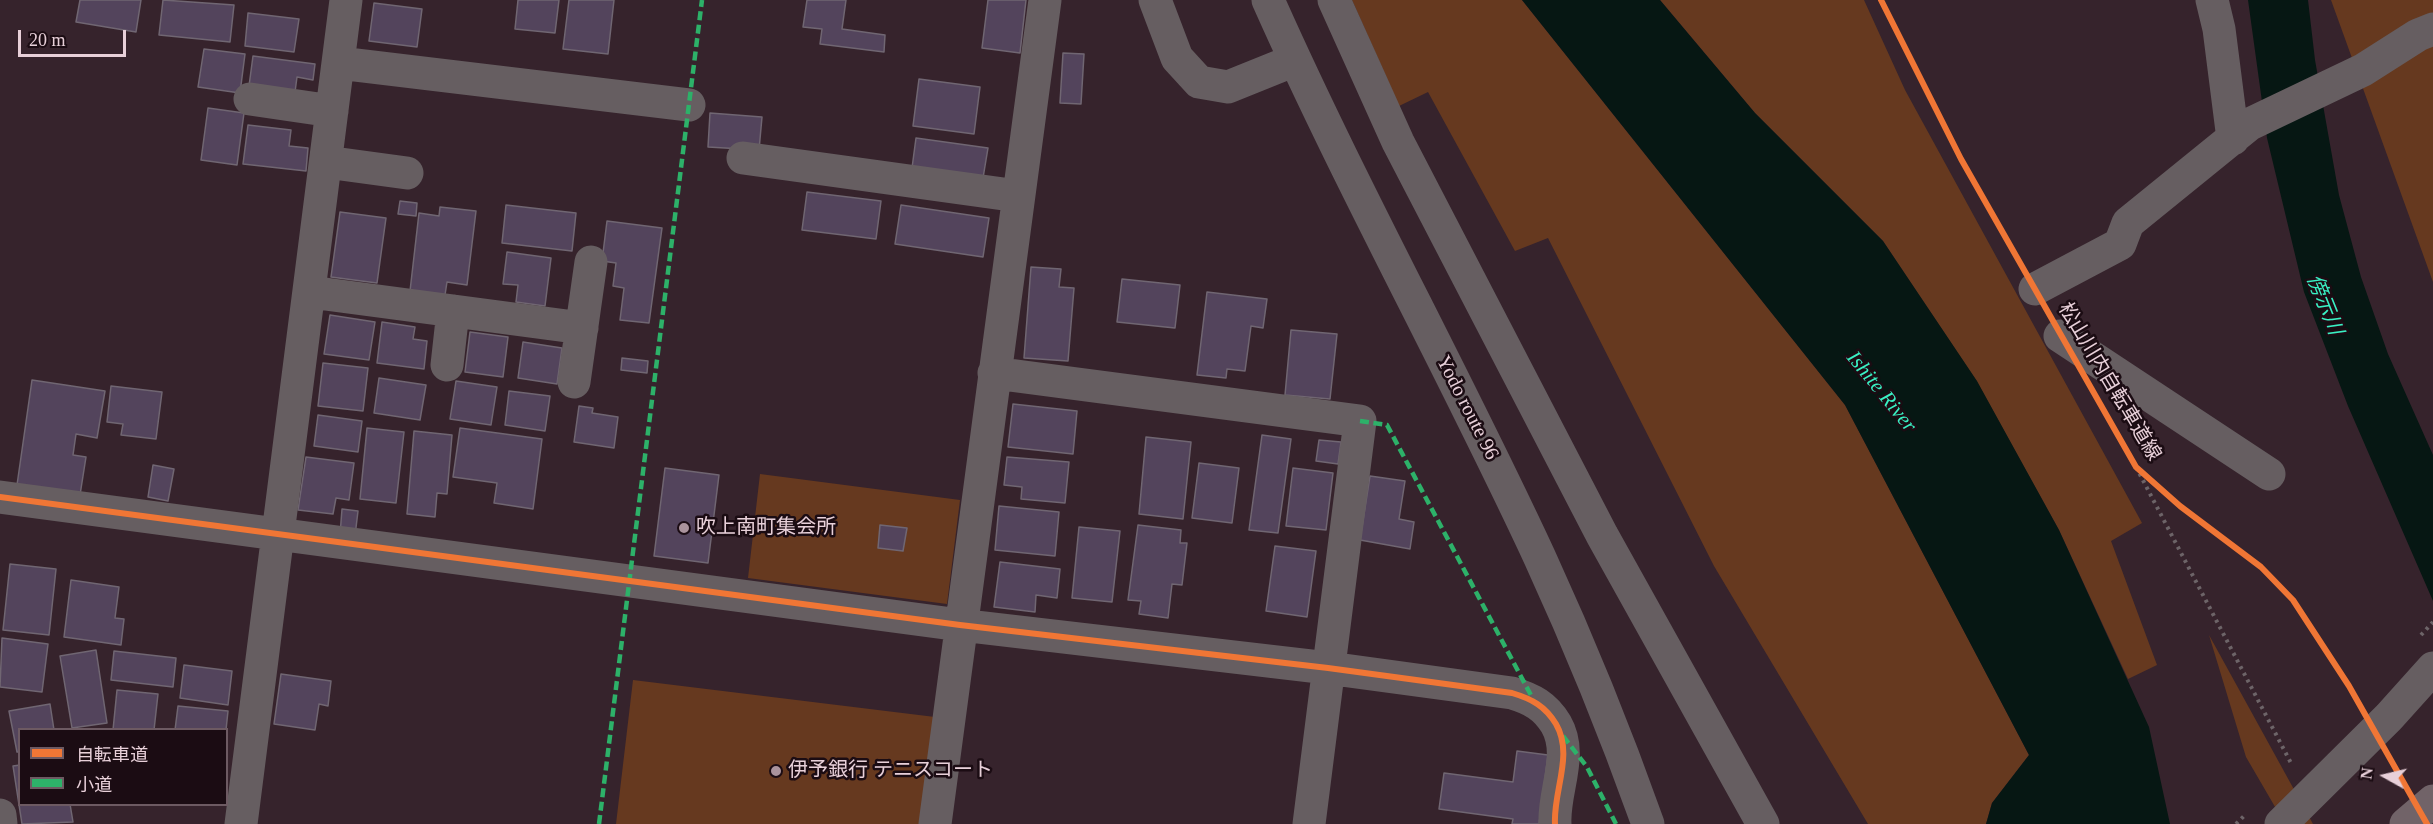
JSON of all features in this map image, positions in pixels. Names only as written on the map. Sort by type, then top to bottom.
[{"type":"highway","points":[[2406,824],[2433,801]]},
{"type":"street","points":[[242,824],[238,767],[280,535],[346,0]]},
{"type":"street","points":[[935,824],[1045,0]]},
{"type":"street","points":[[1155,0],[1177,58],[1199,82],[1228,87],[1295,60]]},
{"type":"street","name":"Yodo route 96","points":[[1268,0],[1295,60],[1540,558],[1610,719],[1648,824]]},
{"type":"street","points":[[1334,0],[1398,142],[1602,535],[1763,824]]},
{"type":"street","points":[[2212,0],[2241,131]]},
{"type":"street","points":[[2035,289],[2120,244],[2128,223],[2241,131],[2363,70],[2418,35],[2433,29]]},
{"type":"street","points":[[339,63],[689,105]]},
{"type":"street","points":[[250,99],[332,111]]},
{"type":"street","points":[[743,158],[1018,196]]},
{"type":"street","points":[[326,162],[406,173]]},
{"type":"street","points":[[574,382],[591,262]]},
{"type":"street","points":[[310,292],[582,328]]},
{"type":"street","points":[[447,365],[453,311]]},
{"type":"street","points":[[2060,336],[2269,474]]},
{"type":"street","points":[[994,373],[1359,421],[1309,824]]},
{"type":"street","points":[[0,498],[960,625],[1328,668],[1512,693],[1533,699],[1550,714],[1563,736],[1563,760],[1555,824]]},
{"type":"street","points":[[2288,817],[2389,717],[2433,668]]},
{"type":"street","points":[[0,815],[2,824]]},
{"type":"path","points":[[2136,467],[2285,750]]},
{"type":"shaded area","points":[[1352,0],[1522,0],[1845,405],[2029,755],[1992,803],[1986,824],[1868,824],[1714,566],[1548,238],[1515,251],[1428,92],[1399,106]]},
{"type":"shaded area","points":[[1660,0],[1864,0],[1905,90],[2142,523],[2111,541],[2157,665],[2128,679],[2059,530],[1977,382],[1883,241],[1755,113]]},
{"type":"shaded area","points":[[2331,0],[2433,0],[2433,282]]},
{"type":"shaded area","points":[[760,474],[960,500],[947,604],[748,578]]},
{"type":"shaded area","points":[[2209,635],[2313,824],[2285,824],[2246,757]]},
{"type":"shaded area","name":"伊予銀行 テニスコート","points":[[633,680],[935,717],[923,824],[616,824]]},
{"type":"water","name":"Ishite River","points":[[1522,0],[1660,0],[1755,113],[1883,241],[1977,381],[2059,530],[2149,727],[2170,824],[1986,824],[1992,803],[2029,755],[1845,405]]},
{"type":"water","name":"傍示川","points":[[2248,0],[2308,0],[2315,60],[2339,195],[2361,277],[2388,354],[2433,455],[2433,601],[2348,406],[2304,292],[2267,138]]},
{"type":"building","points":[[80,0],[141,0],[136,32],[76,22]]},
{"type":"building","points":[[163,0],[234,5],[230,42],[159,35]]},
{"type":"building","points":[[518,0],[559,0],[555,33],[515,29]]},
{"type":"building","points":[[569,0],[614,0],[608,54],[563,49]]},
{"type":"building","points":[[807,0],[846,0],[842,29],[885,35],[884,52],[820,44],[822,29],[803,27]]},
{"type":"building","points":[[988,0],[1026,0],[1020,53],[982,48]]},
{"type":"building","points":[[374,3],[422,9],[417,47],[369,41]]},
{"type":"building","points":[[248,13],[299,19],[294,52],[245,46]]},
{"type":"building","points":[[204,49],[245,54],[240,93],[198,87]]},
{"type":"building","points":[[1063,53],[1084,54],[1081,104],[1060,103]]},
{"type":"building","points":[[253,56],[315,64],[313,80],[297,77],[295,92],[249,86]]},
{"type":"building","points":[[919,79],[980,87],[974,134],[913,126]]},
{"type":"building","points":[[208,108],[244,113],[237,165],[201,160]]},
{"type":"building","points":[[710,113],[762,117],[759,150],[708,147]]},
{"type":"building","points":[[248,125],[291,130],[289,146],[308,148],[306,171],[243,164]]},
{"type":"building","points":[[916,138],[988,148],[983,178],[912,168]]},
{"type":"building","points":[[807,192],[881,201],[876,239],[802,230]]},
{"type":"building","points":[[400,201],[417,203],[416,216],[398,214]]},
{"type":"building","points":[[506,205],[576,213],[572,251],[502,243]]},
{"type":"building","points":[[901,205],[989,218],[983,257],[895,244]]},
{"type":"building","points":[[440,207],[476,211],[467,285],[447,282],[445,295],[410,291],[419,213],[439,216]]},
{"type":"building","points":[[340,212],[386,218],[377,283],[331,277]]},
{"type":"building","points":[[607,221],[662,228],[649,323],[620,320],[624,288],[613,286],[616,263],[602,261]]},
{"type":"building","points":[[507,252],[551,258],[545,306],[516,302],[518,285],[503,284]]},
{"type":"building","points":[[1031,267],[1061,269],[1059,287],[1074,288],[1068,361],[1024,358]]},
{"type":"building","points":[[1122,279],[1180,285],[1175,328],[1117,322]]},
{"type":"building","points":[[1207,292],[1267,299],[1263,328],[1251,326],[1245,371],[1227,369],[1226,378],[1197,375]]},
{"type":"building","points":[[330,315],[375,322],[369,360],[324,354]]},
{"type":"building","points":[[382,322],[415,327],[413,339],[427,341],[424,369],[377,363]]},
{"type":"building","points":[[1291,330],[1337,334],[1330,399],[1285,395]]},
{"type":"building","points":[[470,332],[508,337],[503,377],[465,372]]},
{"type":"building","points":[[523,342],[562,348],[557,384],[518,378]]},
{"type":"building","points":[[622,358],[648,361],[647,373],[621,370]]},
{"type":"building","points":[[323,363],[368,368],[363,411],[318,406]]},
{"type":"building","points":[[379,378],[426,385],[420,420],[374,413]]},
{"type":"building","points":[[32,380],[105,391],[97,438],[76,434],[73,455],[86,457],[80,495],[17,485]]},
{"type":"building","points":[[456,381],[497,387],[491,425],[450,419]]},
{"type":"building","points":[[111,386],[162,392],[156,439],[121,435],[123,424],[107,422]]},
{"type":"building","points":[[509,391],[550,396],[545,431],[505,425]]},
{"type":"building","points":[[1013,404],[1077,411],[1073,454],[1008,447]]},
{"type":"building","points":[[579,406],[593,408],[592,413],[618,417],[614,448],[574,442]]},
{"type":"building","points":[[318,415],[362,421],[358,452],[314,446]]},
{"type":"building","points":[[367,428],[404,432],[396,503],[360,499]]},
{"type":"building","points":[[460,428],[542,439],[533,509],[494,503],[497,483],[453,477]]},
{"type":"building","points":[[414,431],[452,435],[447,494],[437,493],[435,517],[407,514]]},
{"type":"building","points":[[1262,435],[1291,439],[1278,533],[1249,530]]},
{"type":"building","points":[[1146,437],[1191,442],[1183,519],[1139,514]]},
{"type":"building","points":[[1319,440],[1341,442],[1338,464],[1316,461]]},
{"type":"building","points":[[306,457],[354,463],[349,500],[336,498],[333,514],[298,510]]},
{"type":"building","points":[[1007,457],[1069,462],[1065,503],[1021,499],[1022,487],[1004,485]]},
{"type":"building","points":[[1199,463],[1239,468],[1232,523],[1192,518]]},
{"type":"building","points":[[153,465],[174,469],[168,501],[148,497]]},
{"type":"building","points":[[665,468],[719,475],[708,563],[654,556]]},
{"type":"building","points":[[1293,468],[1333,473],[1326,530],[1286,526]]},
{"type":"building","points":[[1370,476],[1405,481],[1399,519],[1414,522],[1410,549],[1360,540]]},
{"type":"building","points":[[999,506],[1059,512],[1055,556],[995,550]]},
{"type":"building","points":[[342,509],[358,511],[355,536],[340,535]]},
{"type":"building","points":[[880,525],[907,528],[903,551],[878,548]]},
{"type":"building","points":[[1138,525],[1181,530],[1180,543],[1187,543],[1182,585],[1172,584],[1168,618],[1139,614],[1141,601],[1128,600]]},
{"type":"building","points":[[1079,527],[1120,531],[1112,602],[1072,598]]},
{"type":"building","points":[[1275,546],[1316,551],[1307,617],[1266,611]]},
{"type":"building","points":[[1000,562],[1060,569],[1057,598],[1036,595],[1035,612],[994,607]]},
{"type":"building","points":[[10,564],[56,569],[49,635],[3,630]]},
{"type":"building","points":[[71,580],[119,587],[115,618],[124,619],[121,645],[64,637]]},
{"type":"building","points":[[2,638],[48,644],[42,692],[0,687]]},
{"type":"building","points":[[96,650],[107,723],[72,728],[60,656]]},
{"type":"building","points":[[114,651],[176,658],[173,687],[111,680]]},
{"type":"building","points":[[184,665],[232,671],[228,705],[180,698]]},
{"type":"building","points":[[281,674],[331,681],[328,706],[319,704],[315,730],[274,724]]},
{"type":"building","points":[[117,690],[158,694],[154,728],[113,728]]},
{"type":"building","points":[[50,704],[54,728],[18,728],[17,752],[9,711]]},
{"type":"building","points":[[178,706],[228,711],[226,728],[175,728]]},
{"type":"building","points":[[1517,751],[1548,755],[1539,824],[1512,824],[1513,819],[1439,809],[1444,773],[1513,782]]},
{"type":"building","points":[[18,765],[18,798],[13,766]]},
{"type":"building","points":[[19,806],[70,806],[73,822],[22,824]]},
{"type":"marked path","points":[[599,824],[702,0]]},
{"type":"marked path","points":[[1360,421],[1387,425],[1533,699]]},
{"type":"marked path","points":[[1563,736],[1587,767],[1616,824]]},
{"type":"cycle path","name":"松山川内自転車道線","points":[[1881,0],[1961,159],[2136,467],[2180,506],[2261,567],[2293,600],[2349,686],[2427,824]]},
{"type":"cycle path","points":[[0,497],[960,625],[1328,668],[1512,693],[1543,708],[1556,724],[1561,736],[1563,761],[1555,824]]},
{"type":"place","name":"吹上南町集会所","points":[[684,528]]},
{"type":"place","name":"伊予銀行 テニスコート","points":[[776,771]]}]
